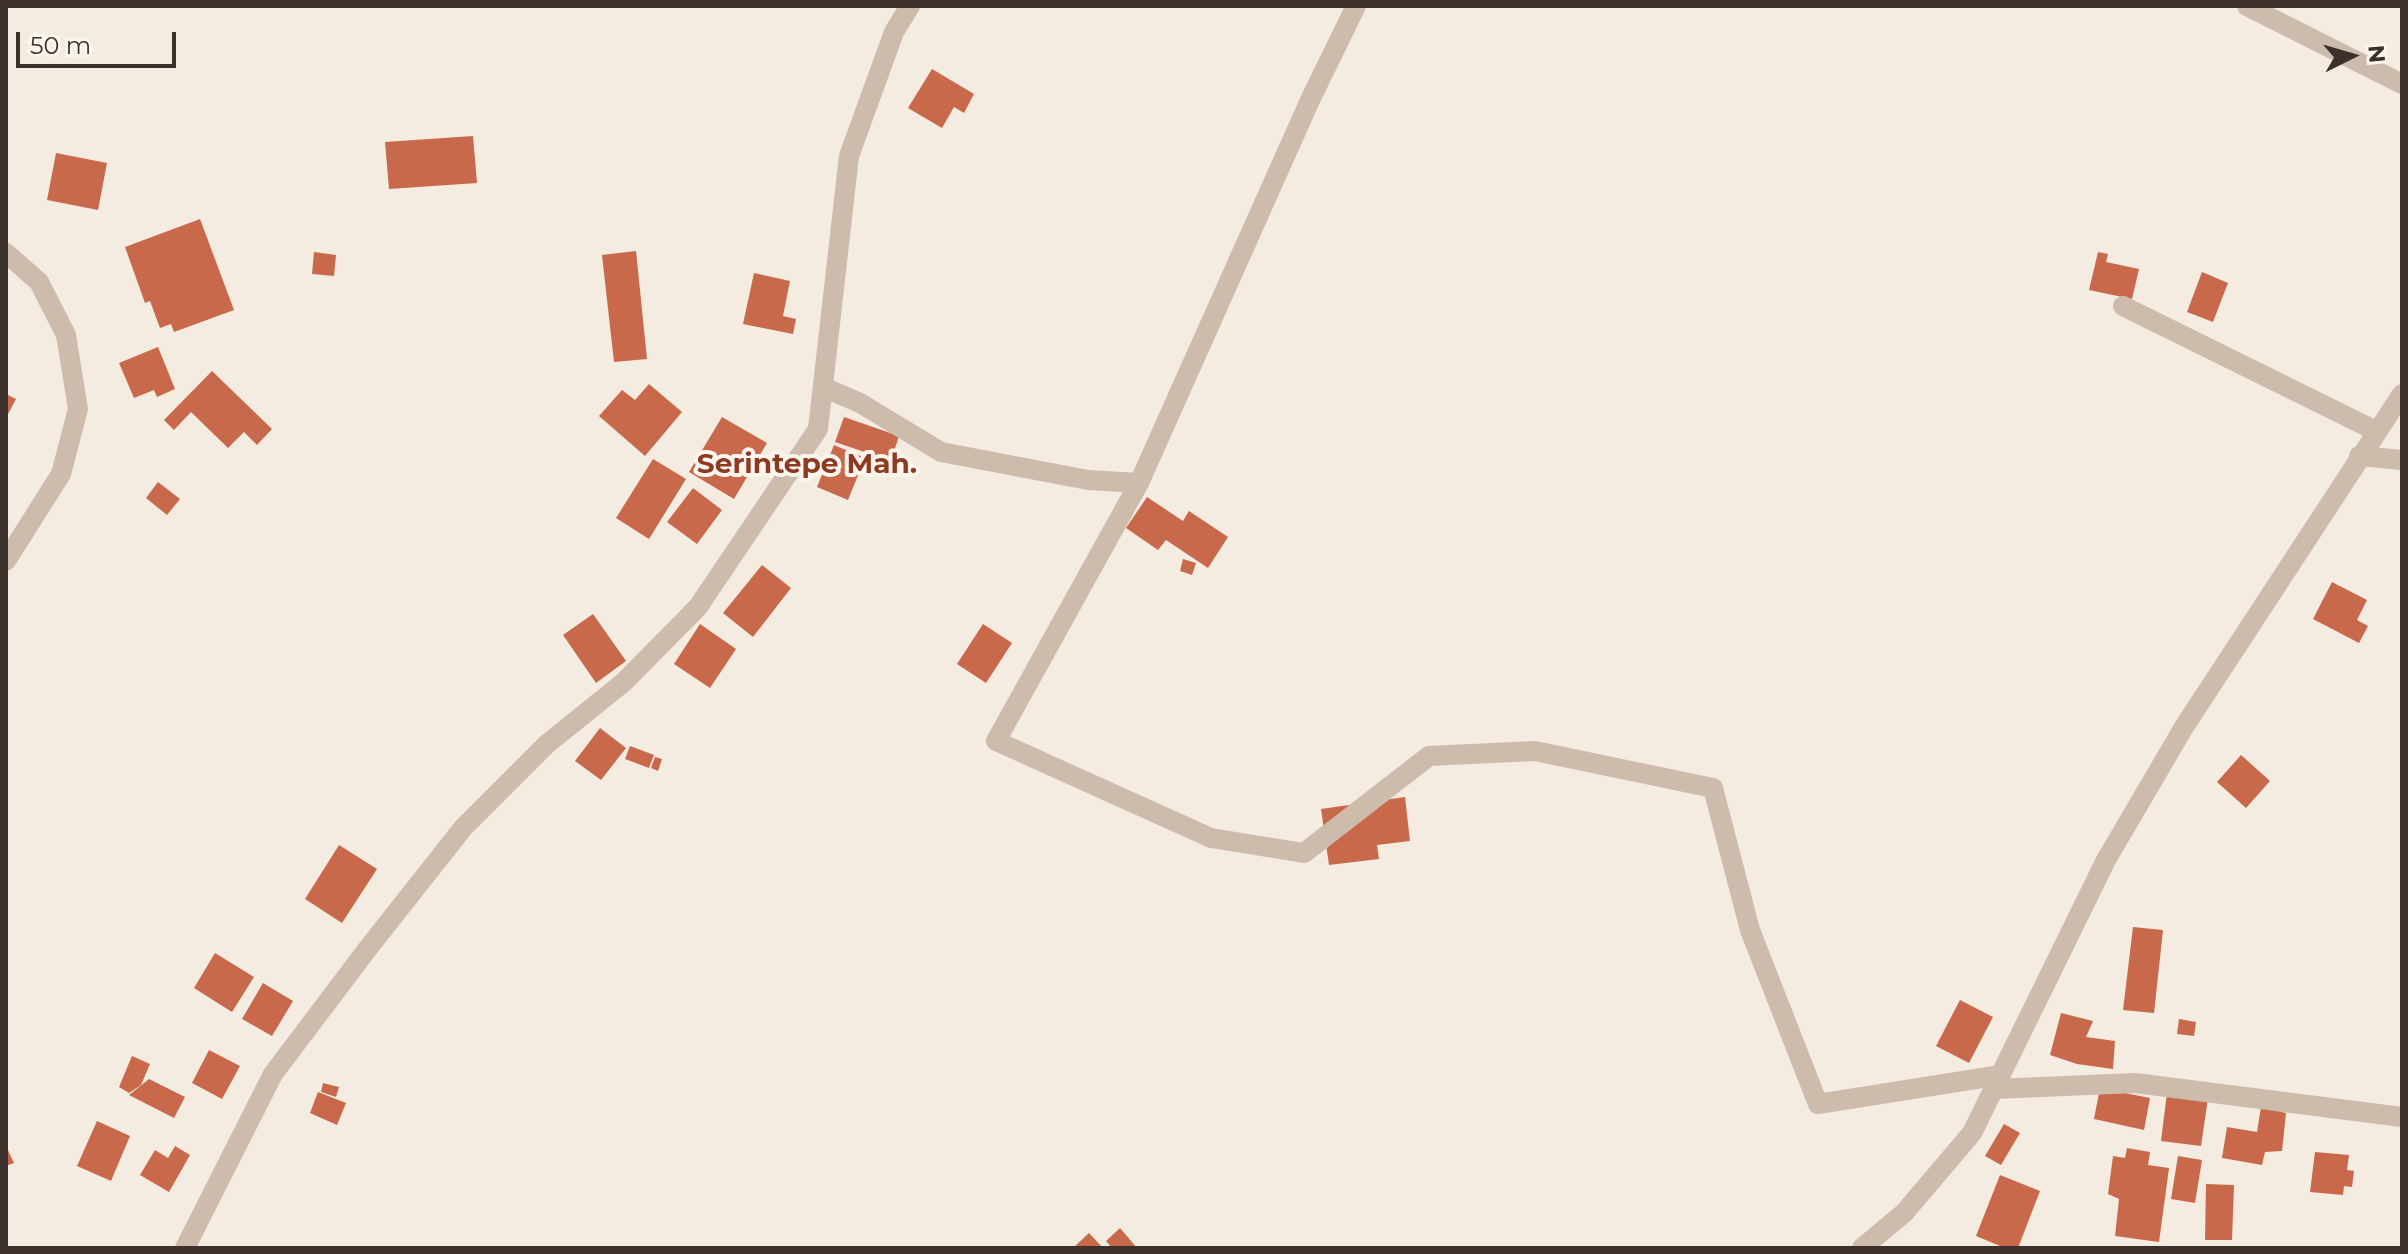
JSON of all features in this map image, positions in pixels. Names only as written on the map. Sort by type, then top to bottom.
[{"type":"street","points":[[185,1248],[273,1074],[463,828],[547,744],[624,682],[698,607],[818,429],[849,156],[894,32],[910,6]]},
{"type":"street","points":[[1356,6],[1311,98],[1139,483],[996,741],[1211,838],[1304,853],[1429,756],[1535,751],[1713,788],[1750,930],[1818,1104],[1998,1082],[2135,1083],[2402,1117]]},
{"type":"street","points":[[2247,6],[2402,84]]},
{"type":"street","points":[[6,253],[39,282],[66,335],[78,409],[61,474],[6,561]]},
{"type":"street","points":[[2123,306],[2376,431]]},
{"type":"street","points":[[823,387],[860,403],[941,452],[1088,480],[1139,483]]},
{"type":"street","points":[[1862,1248],[1904,1213],[1972,1133],[2106,860],[2184,727],[2402,394]]},
{"type":"street","points":[[2359,456],[2402,460]]},
{"type":"building","points":[[932,69],[974,94],[964,113],[954,107],[942,128],[908,108]]},
{"type":"building","points":[[473,136],[477,183],[389,189],[385,142]]},
{"type":"building","points":[[56,153],[107,163],[98,210],[47,200]]},
{"type":"building","points":[[200,219],[234,310],[174,332],[171,324],[160,328],[150,301],[145,303],[125,247]]},
{"type":"building","points":[[636,251],[647,359],[614,362],[602,255]]},
{"type":"building","points":[[314,252],[336,255],[334,276],[312,274]]},
{"type":"building","points":[[2098,252],[2108,254],[2106,262],[2139,269],[2132,299],[2089,290]]},
{"type":"building","points":[[2202,272],[2228,283],[2213,322],[2187,312]]},
{"type":"building","points":[[754,273],[790,281],[783,316],[796,319],[793,334],[743,324]]},
{"type":"building","points":[[158,347],[175,389],[157,397],[154,390],[134,398],[119,363]]},
{"type":"building","points":[[212,371],[272,429],[257,445],[244,432],[228,448],[191,412],[174,430],[164,420]]},
{"type":"building","points":[[649,384],[682,412],[645,456],[599,416],[622,390],[635,400]]},
{"type":"building","points":[[6,394],[16,399],[6,418]]},
{"type":"building","points":[[722,417],[767,443],[734,499],[689,472]]},
{"type":"building","points":[[844,417],[899,436],[891,461],[835,442]]},
{"type":"building","points":[[834,445],[865,458],[848,500],[817,487]]},
{"type":"building","points":[[653,459],[686,479],[649,539],[616,518]]},
{"type":"building","points":[[158,482],[180,499],[167,515],[146,498]]},
{"type":"building","points":[[693,488],[722,510],[697,544],[667,522]]},
{"type":"building","points":[[1147,497],[1183,521],[1189,511],[1228,537],[1208,568],[1166,540],[1158,550],[1126,528]]},
{"type":"building","points":[[1183,559],[1196,563],[1192,575],[1180,571]]},
{"type":"building","points":[[762,565],[791,588],[753,637],[723,613]]},
{"type":"building","points":[[2332,582],[2367,600],[2357,620],[2368,626],[2359,643],[2313,619]]},
{"type":"building","points":[[593,614],[626,661],[596,683],[563,635]]},
{"type":"building","points":[[700,624],[736,649],[710,688],[674,664]]},
{"type":"building","points":[[983,624],[1012,643],[986,683],[957,664]]},
{"type":"building","points":[[600,728],[626,748],[601,780],[575,761]]},
{"type":"building","points":[[630,746],[654,755],[649,768],[625,759]]},
{"type":"building","points":[[2241,755],[2270,781],[2246,808],[2217,782]]},
{"type":"building","points":[[655,757],[662,759],[658,771],[651,768]]},
{"type":"building","points":[[1405,797],[1410,841],[1377,845],[1379,859],[1329,865],[1321,809]]},
{"type":"building","points":[[339,845],[377,869],[342,923],[305,899]]},
{"type":"building","points":[[2133,927],[2163,930],[2154,1013],[2123,1010]]},
{"type":"building","points":[[215,953],[254,977],[232,1012],[194,988]]},
{"type":"building","points":[[263,983],[293,1001],[272,1036],[242,1019]]},
{"type":"building","points":[[1960,1000],[1993,1017],[1969,1063],[1936,1046]]},
{"type":"building","points":[[2061,1013],[2093,1021],[2086,1037],[2115,1041],[2113,1069],[2077,1064],[2050,1055]]},
{"type":"building","points":[[2179,1019],[2196,1022],[2194,1036],[2177,1034]]},
{"type":"building","points":[[209,1050],[240,1066],[222,1099],[192,1083]]},
{"type":"building","points":[[132,1056],[150,1064],[141,1085],[129,1093],[119,1087]]},
{"type":"building","points":[[149,1079],[185,1097],[174,1118],[129,1095]]},
{"type":"building","points":[[323,1083],[339,1087],[336,1097],[321,1092]]},
{"type":"building","points":[[2100,1088],[2150,1098],[2144,1130],[2094,1119]]},
{"type":"building","points":[[318,1092],[346,1103],[337,1125],[310,1113]]},
{"type":"building","points":[[2167,1093],[2208,1098],[2201,1146],[2161,1141]]},
{"type":"building","points":[[2261,1107],[2286,1113],[2282,1151],[2265,1152],[2262,1165],[2222,1158],[2227,1127],[2257,1132]]},
{"type":"building","points":[[97,1121],[130,1136],[111,1181],[77,1166]]},
{"type":"building","points":[[2004,1124],[2020,1133],[2001,1165],[1985,1156]]},
{"type":"building","points":[[6,1146],[14,1163],[6,1166]]},
{"type":"building","points":[[175,1146],[190,1155],[169,1192],[140,1175],[155,1150],[168,1158]]},
{"type":"building","points":[[2127,1148],[2150,1152],[2148,1165],[2169,1168],[2159,1242],[2115,1236],[2119,1199],[2108,1194],[2113,1156],[2125,1158]]},
{"type":"building","points":[[2315,1152],[2349,1155],[2347,1170],[2354,1171],[2352,1187],[2344,1186],[2343,1195],[2310,1192]]},
{"type":"building","points":[[2178,1156],[2202,1160],[2195,1203],[2171,1199]]},
{"type":"building","points":[[2000,1175],[2040,1191],[2018,1248],[2005,1248],[1976,1236]]},
{"type":"building","points":[[2206,1184],[2234,1185],[2232,1240],[2205,1240]]},
{"type":"building","points":[[1120,1228],[1137,1248],[1112,1248],[1106,1241]]},
{"type":"building","points":[[1089,1233],[1103,1248],[1073,1248]]},
{"type":"district","name":"Serintepe Mah.","points":[[807,465]]}]
